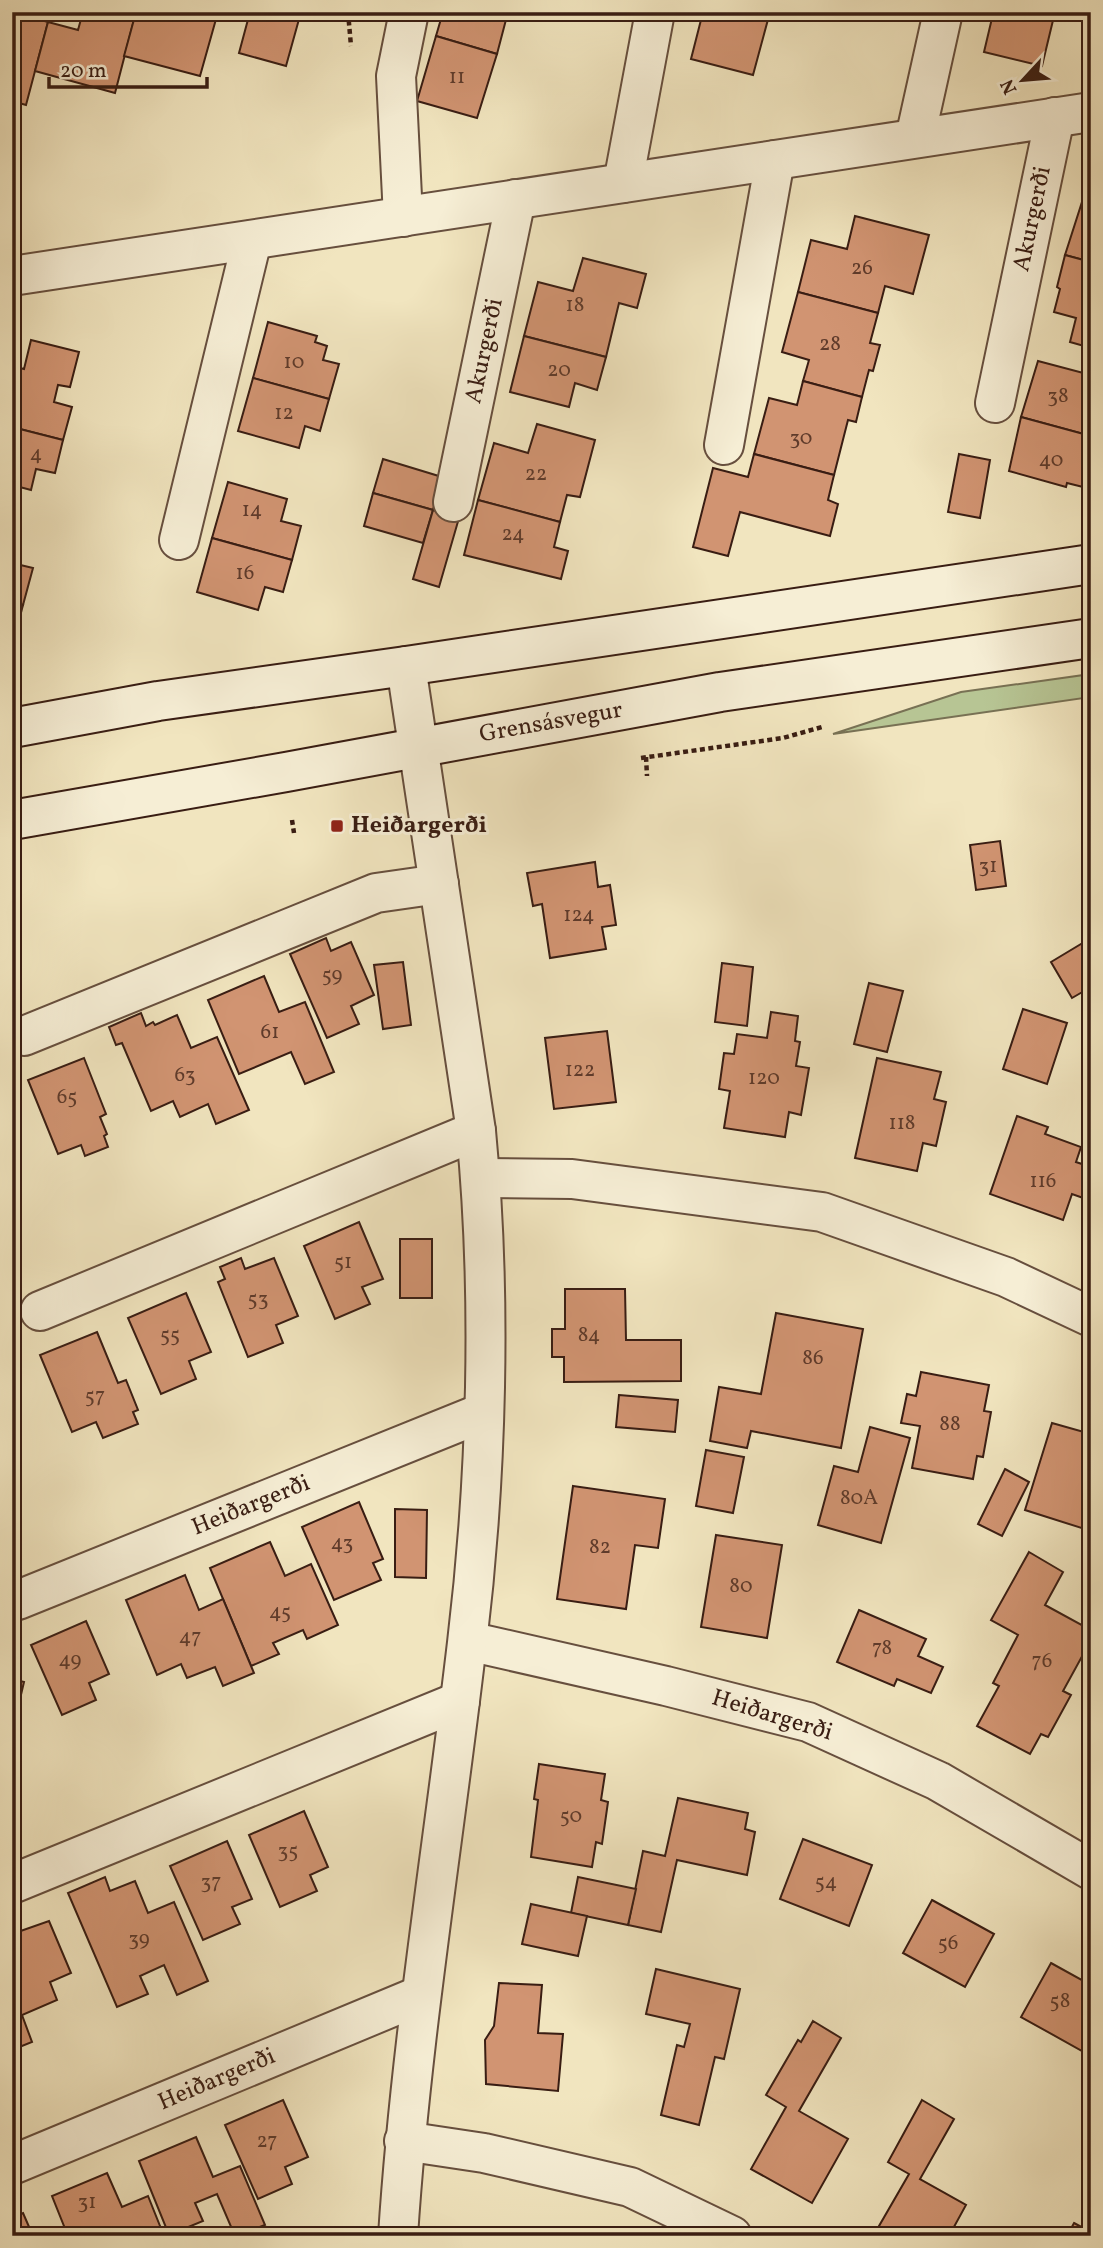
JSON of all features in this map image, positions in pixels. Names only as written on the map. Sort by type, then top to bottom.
[{"type":"street","points":[[402,217],[396,76],[409,12]]},
{"type":"street","points":[[623,183],[655,12]]},
{"type":"street","points":[[915,138],[943,12]]},
{"type":"street","name":"Akurgerði","points":[[12,276],[1073,114],[995,404]]},
{"type":"street","points":[[724,445],[775,160]]},
{"type":"street","name":"Akurgerði","points":[[453,502],[516,199]]},
{"type":"street","points":[[178,540],[252,240]]},
{"type":"street","points":[[12,728],[158,701],[406,667],[1091,564]]},
{"type":"street","name":"Grensásvegur","points":[[12,820],[720,692],[1091,638]]},
{"type":"street","points":[[398,2236],[404,2141],[421,1995],[468,1641],[484,1412],[481,1178],[477,1131],[406,667]]},
{"type":"street","points":[[24,1036],[376,893],[439,884]]},
{"type":"street","points":[[40,1311],[477,1131]]},
{"type":"street","points":[[481,1178],[572,1180],[822,1212],[1006,1277],[1091,1317]]},
{"type":"street","name":"Heiðargerði","points":[[18,1600],[484,1412]]},
{"type":"street","name":"Heiðargerði","points":[[468,1641],[666,1686],[808,1722],[938,1781],[1091,1870]]},
{"type":"street","points":[[12,1884],[460,1701]]},
{"type":"street","name":"Heiðargerði","points":[[12,2165],[421,1995]]},
{"type":"street","points":[[404,2141],[484,2153],[631,2187],[732,2236]]},
{"type":"green space","points":[[1091,674],[1091,697],[833,734],[961,692]]},
{"type":"building","points":[[12,12],[33,12],[31,17],[48,22],[26,105],[12,101]]},
{"type":"building","points":[[83,12],[136,12],[115,93],[35,71],[48,22],[78,30]]},
{"type":"building","points":[[136,12],[168,18],[169,12],[218,12],[200,76],[124,56]]},
{"type":"building","points":[[250,12],[301,12],[286,66],[239,53]]},
{"type":"building","points":[[443,12],[508,12],[497,54],[436,36]]},
{"type":"building","points":[[703,12],[770,12],[753,75],[691,59]]},
{"type":"building","points":[[986,12],[1055,12],[1042,66],[984,52],[993,14]]},
{"type":"building","points":[[1056,12],[1081,12],[1079,19]]},
{"type":"building","points":[[436,36],[497,54],[477,118],[417,101]]},
{"type":"building","points":[[1082,202],[1091,204],[1091,262],[1065,255]]},
{"type":"building","points":[[855,216],[929,235],[913,294],[885,286],[878,313],[798,292],[811,240],[847,249]]},
{"type":"building","points":[[1065,255],[1091,262],[1091,348],[1070,342],[1076,318],[1054,312]]},
{"type":"building","points":[[583,258],[646,274],[637,308],[619,303],[606,357],[524,336],[538,282],[573,291]]},
{"type":"building","points":[[798,292],[878,313],[870,343],[880,345],[873,371],[869,370],[862,397],[803,381],[809,360],[782,352]]},
{"type":"building","points":[[268,322],[317,336],[315,342],[327,346],[323,360],[339,364],[329,399],[253,378]]},
{"type":"building","points":[[524,336],[606,357],[597,390],[575,383],[569,407],[510,392]]},
{"type":"building","points":[[31,340],[79,352],[70,387],[58,385],[54,402],[72,407],[63,440],[12,427],[12,366],[24,369]]},
{"type":"building","points":[[1038,361],[1091,375],[1091,436],[1021,417]]},
{"type":"building","points":[[253,378],[329,399],[320,431],[305,426],[299,448],[238,431]]},
{"type":"building","points":[[803,381],[862,397],[856,422],[848,420],[834,475],[754,454],[769,398],[797,405]]},
{"type":"building","points":[[1021,417],[1091,436],[1091,489],[1067,483],[1066,487],[1009,471]]},
{"type":"building","points":[[537,424],[595,440],[580,497],[567,495],[560,522],[478,500],[494,443],[528,453]]},
{"type":"building","points":[[12,427],[63,440],[55,473],[36,469],[31,490],[12,485]]},
{"type":"building","points":[[754,454],[834,475],[828,500],[838,504],[830,536],[740,512],[728,556],[693,547],[713,468],[748,477]]},
{"type":"building","points":[[959,454],[990,460],[980,518],[948,512]]},
{"type":"building","points":[[383,459],[442,477],[433,510],[373,493]]},
{"type":"building","points":[[228,482],[287,499],[281,521],[301,526],[292,560],[212,538]]},
{"type":"building","points":[[373,493],[433,510],[423,543],[364,526]]},
{"type":"building","points":[[478,500],[560,522],[554,547],[568,551],[561,579],[464,555]]},
{"type":"building","points":[[433,510],[459,518],[439,587],[413,579]]},
{"type":"building","points":[[12,538],[17,539],[12,557]]},
{"type":"building","points":[[212,538],[292,560],[283,592],[265,587],[258,610],[197,592]]},
{"type":"building","points":[[12,563],[33,568],[23,605],[12,602]]},
{"type":"building","points":[[12,602],[23,605],[16,632],[12,631]]},
{"type":"building","points":[[1000,841],[1006,886],[976,890],[970,845]]},
{"type":"building","points":[[595,862],[598,887],[610,885],[616,925],[602,927],[606,949],[550,958],[542,904],[533,906],[527,873]]},
{"type":"building","points":[[326,938],[331,951],[351,942],[374,995],[351,1006],[359,1024],[327,1038],[290,954]]},
{"type":"building","points":[[1091,938],[1091,987],[1072,998],[1051,962]]},
{"type":"building","points":[[403,962],[411,1025],[383,1029],[374,965]]},
{"type":"building","points":[[722,963],[753,967],[747,1026],[715,1022]]},
{"type":"building","points":[[264,976],[279,1012],[305,1002],[334,1072],[305,1084],[291,1052],[239,1074],[208,1000]]},
{"type":"building","points":[[869,983],[903,991],[887,1052],[854,1044]]},
{"type":"building","points":[[1023,1009],[1067,1023],[1047,1084],[1003,1069]]},
{"type":"building","points":[[771,1012],[798,1016],[795,1041],[800,1042],[796,1066],[809,1068],[801,1115],[789,1112],[785,1137],[724,1128],[730,1091],[719,1089],[724,1053],[734,1054],[737,1034],[767,1038]]},
{"type":"building","points":[[141,1013],[146,1026],[177,1015],[191,1048],[217,1037],[249,1110],[216,1124],[208,1104],[180,1117],[173,1101],[151,1111],[122,1043],[116,1045],[109,1027]]},
{"type":"building","points":[[607,1031],[616,1102],[554,1109],[545,1038]]},
{"type":"building","points":[[84,1058],[106,1114],[100,1117],[107,1134],[104,1136],[108,1147],[85,1156],[81,1145],[58,1154],[28,1080]]},
{"type":"building","points":[[877,1058],[941,1072],[934,1099],[946,1102],[936,1146],[923,1143],[917,1171],[855,1158]]},
{"type":"building","points":[[1017,1116],[1048,1127],[1045,1134],[1081,1147],[1076,1162],[1091,1167],[1089,1200],[1072,1194],[1063,1220],[990,1194]]},
{"type":"building","points":[[359,1222],[383,1279],[362,1287],[370,1304],[335,1319],[304,1246]]},
{"type":"building","points":[[400,1239],[432,1239],[432,1298],[400,1298]]},
{"type":"building","points":[[241,1258],[245,1269],[274,1258],[298,1316],[276,1325],[283,1343],[248,1357],[218,1282],[225,1279],[220,1267]]},
{"type":"building","points":[[565,1289],[625,1289],[626,1340],[681,1340],[681,1381],[564,1382],[564,1357],[552,1357],[552,1329],[565,1329]]},
{"type":"building","points":[[186,1293],[211,1352],[189,1361],[196,1379],[161,1394],[128,1318]]},
{"type":"building","points":[[776,1313],[863,1329],[841,1448],[751,1431],[747,1448],[710,1441],[719,1387],[761,1394]]},
{"type":"building","points":[[97,1332],[118,1383],[126,1380],[138,1410],[133,1412],[138,1424],[103,1438],[96,1422],[72,1432],[40,1355]]},
{"type":"building","points":[[921,1372],[989,1385],[984,1411],[991,1412],[983,1457],[977,1456],[973,1479],[912,1468],[920,1426],[901,1423],[907,1394],[916,1396]]},
{"type":"building","points":[[619,1395],[678,1400],[675,1432],[616,1427]]},
{"type":"building","points":[[1052,1423],[1091,1434],[1091,1531],[1025,1510]]},
{"type":"building","points":[[870,1427],[910,1438],[881,1543],[818,1525],[834,1466],[858,1472]]},
{"type":"building","points":[[706,1450],[744,1457],[733,1513],[696,1506]]},
{"type":"building","points":[[1005,1469],[1029,1482],[1002,1536],[978,1524]]},
{"type":"building","points":[[573,1486],[665,1499],[658,1548],[635,1545],[626,1609],[557,1599]]},
{"type":"building","points":[[359,1502],[383,1559],[373,1563],[381,1580],[334,1600],[302,1527]]},
{"type":"building","points":[[395,1509],[427,1510],[426,1578],[395,1577]]},
{"type":"building","points":[[716,1535],[782,1545],[767,1638],[701,1627]]},
{"type":"building","points":[[270,1542],[285,1576],[311,1564],[338,1625],[307,1639],[303,1630],[273,1643],[279,1654],[251,1666],[210,1568]]},
{"type":"building","points":[[1029,1552],[1063,1572],[1045,1605],[1091,1630],[1091,1640],[1063,1691],[1071,1695],[1048,1737],[1041,1734],[1030,1754],[977,1726],[999,1686],[993,1683],[1018,1635],[991,1620]]},
{"type":"building","points":[[185,1575],[199,1610],[223,1599],[254,1673],[223,1686],[215,1667],[187,1678],[181,1664],[157,1675],[126,1600]]},
{"type":"building","points":[[859,1610],[926,1639],[918,1656],[943,1667],[931,1693],[897,1679],[894,1686],[837,1662]]},
{"type":"building","points":[[86,1621],[109,1674],[89,1683],[96,1700],[62,1715],[31,1645]]},
{"type":"building","points":[[12,1679],[24,1682],[12,1733]]},
{"type":"building","points":[[539,1764],[605,1774],[601,1800],[608,1802],[602,1844],[596,1842],[592,1867],[531,1857]]},
{"type":"building","points":[[678,1798],[748,1813],[745,1829],[755,1832],[747,1875],[677,1860],[661,1932],[628,1925],[643,1851],[665,1856]]},
{"type":"building","points":[[304,1811],[328,1867],[310,1875],[317,1891],[280,1907],[249,1835]]},
{"type":"building","points":[[803,1839],[872,1865],[849,1926],[780,1899]]},
{"type":"building","points":[[227,1841],[252,1899],[232,1907],[240,1924],[203,1940],[170,1866]]},
{"type":"building","points":[[105,1877],[110,1891],[135,1881],[148,1913],[174,1902],[208,1981],[177,1995],[164,1965],[140,1976],[148,1994],[117,2007],[68,1893]]},
{"type":"building","points":[[578,1877],[636,1889],[628,1925],[571,1913]]},
{"type":"building","points":[[932,1900],[994,1934],[965,1987],[903,1953]]},
{"type":"building","points":[[531,1904],[587,1916],[578,1956],[522,1944]]},
{"type":"building","points":[[49,1921],[71,1973],[50,1982],[57,2000],[22,2015],[32,2042],[12,2050],[12,1934]]},
{"type":"building","points":[[1051,1963],[1091,1985],[1091,2056],[1021,2017]]},
{"type":"building","points":[[656,1969],[740,1989],[724,2059],[715,2057],[699,2125],[661,2115],[677,2045],[684,2047],[690,2024],[646,2014]]},
{"type":"building","points":[[499,1983],[542,1985],[538,2033],[563,2034],[558,2091],[486,2084],[485,2040],[494,2026]]},
{"type":"building","points":[[813,2021],[841,2038],[799,2111],[848,2139],[812,2203],[751,2169],[786,2107],[766,2095],[798,2040],[801,2042]]},
{"type":"building","points":[[283,2100],[308,2157],[285,2167],[292,2184],[258,2199],[225,2125]]},
{"type":"building","points":[[922,2100],[954,2119],[920,2179],[966,2205],[949,2236],[880,2236],[875,2233],[909,2174],[888,2162]]},
{"type":"building","points":[[196,2137],[213,2177],[240,2166],[265,2225],[235,2236],[217,2194],[195,2203],[203,2221],[169,2235],[139,2161]]},
{"type":"building","points":[[107,2173],[122,2207],[148,2196],[164,2236],[68,2236],[52,2196]]},
{"type":"building","points":[[23,2213],[33,2236],[12,2236],[12,2218]]},
{"type":"building","points":[[1074,2223],[1091,2232],[1091,2236],[1067,2236]]},
{"type":"place","name":"Heiðargerði","points":[[337,826]]}]
